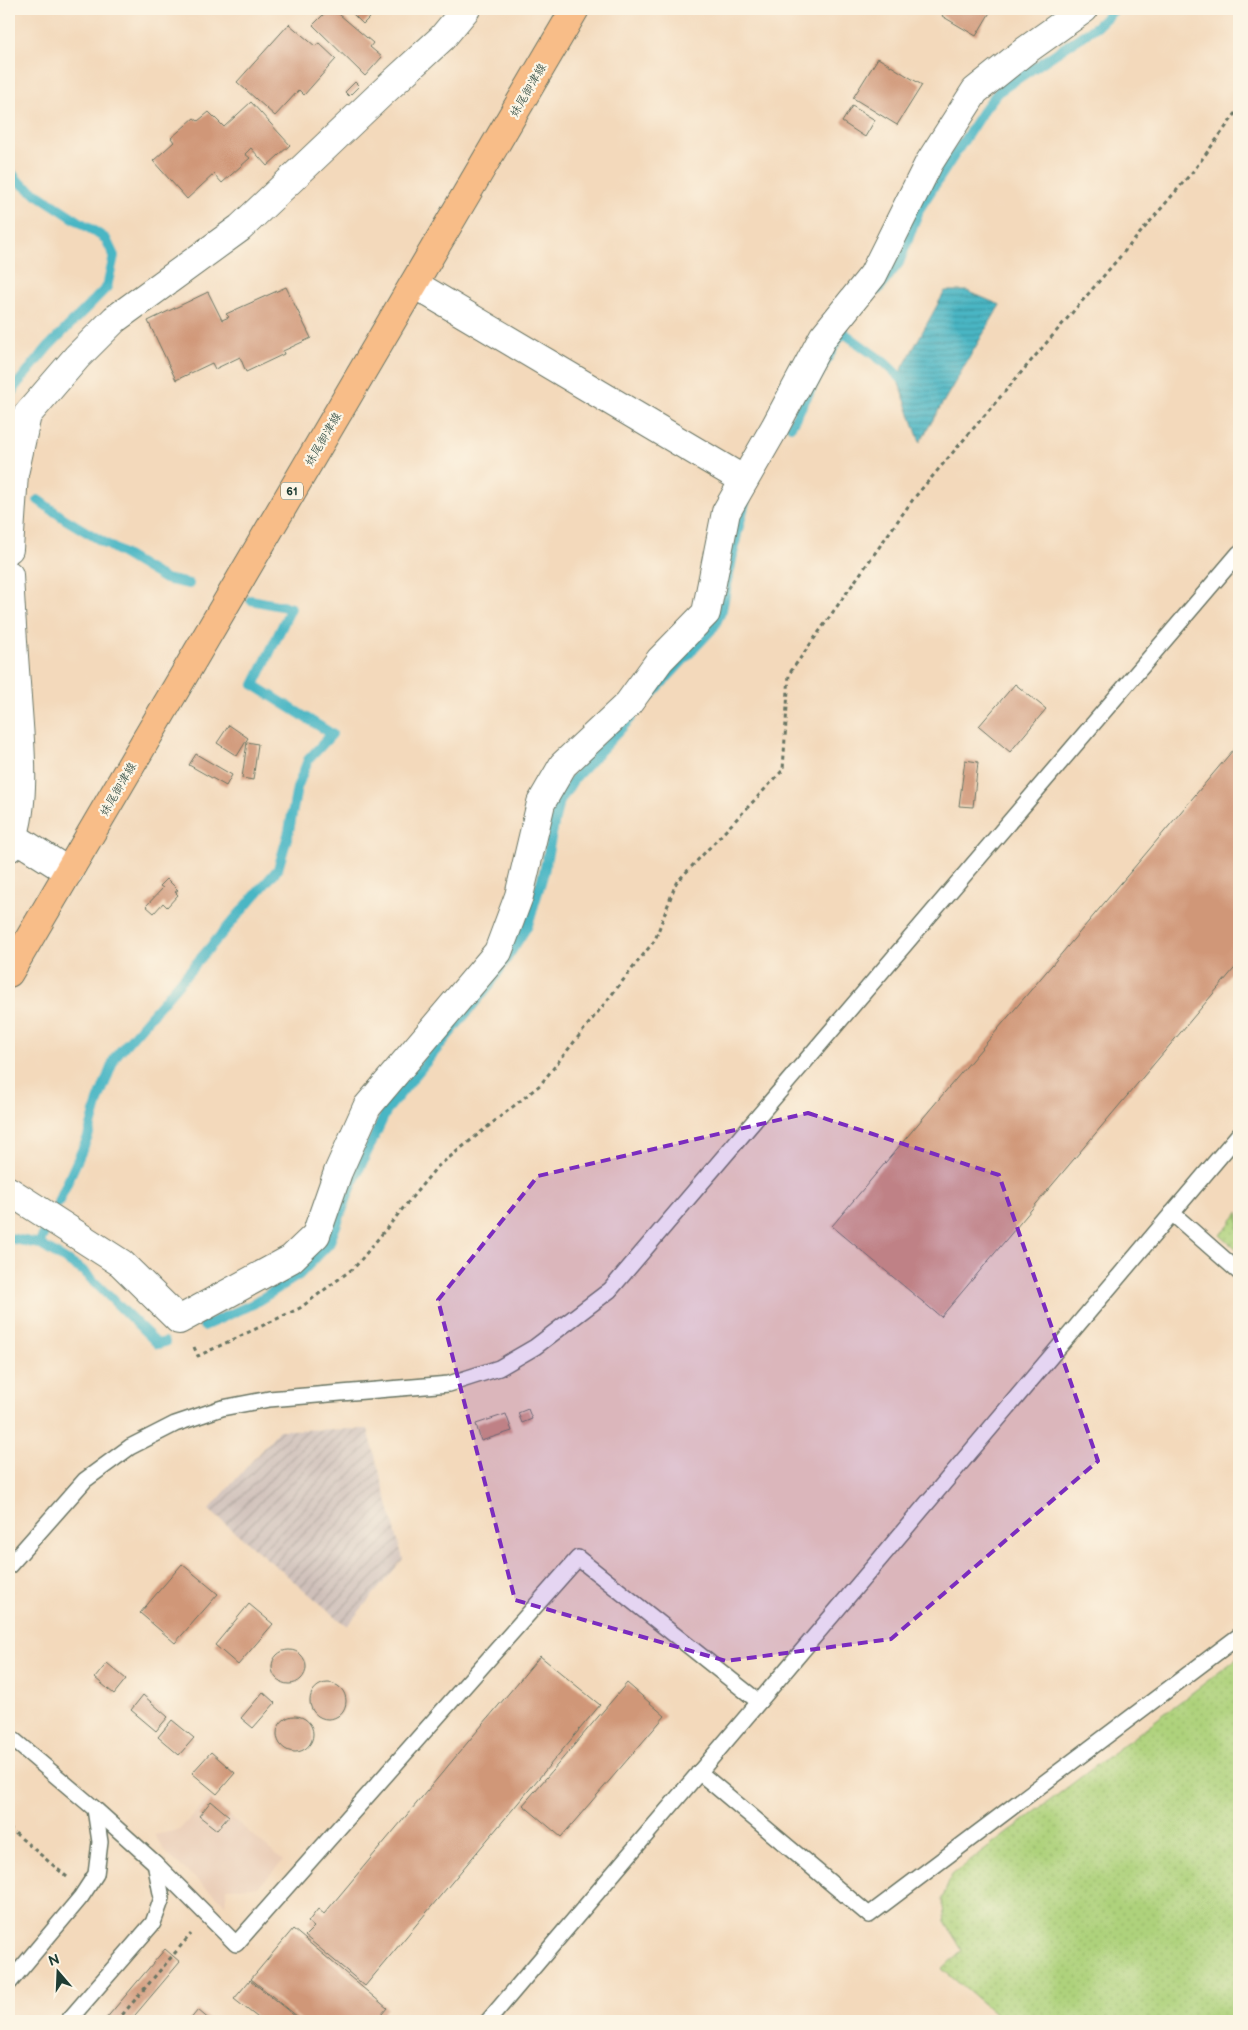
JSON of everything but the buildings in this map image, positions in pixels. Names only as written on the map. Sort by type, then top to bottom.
[{"type":"main road","name":"妹尾御津線","points":[[9,973],[575,9]]},
{"type":"street","points":[[9,549],[14,474],[27,415],[77,357],[115,319],[240,228],[442,38],[466,9]]},
{"type":"street","points":[[9,1191],[121,1263],[179,1320],[291,1259],[316,1235],[338,1172],[367,1107],[498,952],[519,896],[541,803],[563,765],[628,704],[660,660],[706,613],[726,512],[822,336],[873,275],[929,164],[975,90],[1024,51],[1084,9]]},
{"type":"street","points":[[414,284],[744,480]]},
{"type":"street","points":[[9,575],[20,745],[20,808],[11,843],[69,872]]},
{"type":"lane","points":[[9,1566],[85,1480],[130,1447],[175,1424],[222,1408],[269,1399],[449,1384],[499,1368],[535,1347],[610,1290],[1239,553]]},
{"type":"lane","points":[[488,2021],[1239,1134]]},
{"type":"lane","points":[[1172,1213],[1239,1272]]},
{"type":"lane","points":[[9,1736],[155,1863],[236,1944],[578,1558],[759,1702]]},
{"type":"lane","points":[[699,1772],[869,1915],[1239,1636]]},
{"type":"lane","points":[[9,1983],[81,1897],[96,1874],[100,1842],[94,1809]]},
{"type":"lane","points":[[68,2021],[153,1923],[162,1898],[155,1863]]},
{"type":"path","points":[[179,1320],[198,1356],[300,1308],[355,1267],[436,1168],[540,1085],[655,940],[676,883],[783,770],[789,674],[914,498],[1194,170],[1239,109]]},
{"type":"path","points":[[9,1828],[74,1882]]},
{"type":"path","points":[[117,2021],[207,1915]]},
{"type":"highlighted area","points":[[808,1113],[999,1175],[1098,1461],[891,1639],[726,1661],[515,1600],[438,1300],[538,1176]]},
{"type":"shaded area","points":[[368,1429],[403,1559],[347,1626],[209,1510],[279,1430]]},
{"type":"shaded area","points":[[209,1798],[283,1861],[258,1887],[227,1888],[225,1904],[168,1855],[154,1835],[179,1830]]},
{"type":"green space","points":[[1239,1212],[1239,1252],[1220,1235]]},
{"type":"green space","points":[[1239,1657],[1239,2021],[1004,2021],[942,1969],[962,1950],[945,1922],[942,1899],[952,1875]]},
{"type":"water","points":[[945,291],[967,291],[1000,305],[920,442],[897,378]]},
{"type":"waterway","points":[[878,290],[899,263],[920,208],[983,111],[998,92],[1097,26],[1115,9]]},
{"type":"waterway","points":[[9,170],[20,183],[106,239],[114,256],[107,287],[48,347],[18,383],[9,399]]},
{"type":"waterway","points":[[791,426],[837,341],[844,332]]},
{"type":"waterway","points":[[844,333],[885,363],[907,384]]},
{"type":"waterway","points":[[648,698],[714,627],[722,610],[746,498]]},
{"type":"waterway","points":[[38,500],[65,519],[165,579],[189,584]]},
{"type":"waterway","points":[[58,1203],[88,1137],[98,1101],[115,1057],[278,869],[289,831],[297,788],[308,760],[332,734],[254,685],[291,608],[251,600]]},
{"type":"waterway","points":[[204,1326],[253,1304],[299,1275],[329,1244],[354,1180],[387,1110],[491,983],[528,925],[544,872],[558,805],[574,779],[631,718]]},
{"type":"waterway","points":[[39,1244],[46,1229]]},
{"type":"waterway","points":[[9,1238],[39,1244],[82,1270],[158,1344],[165,1342]]}]
